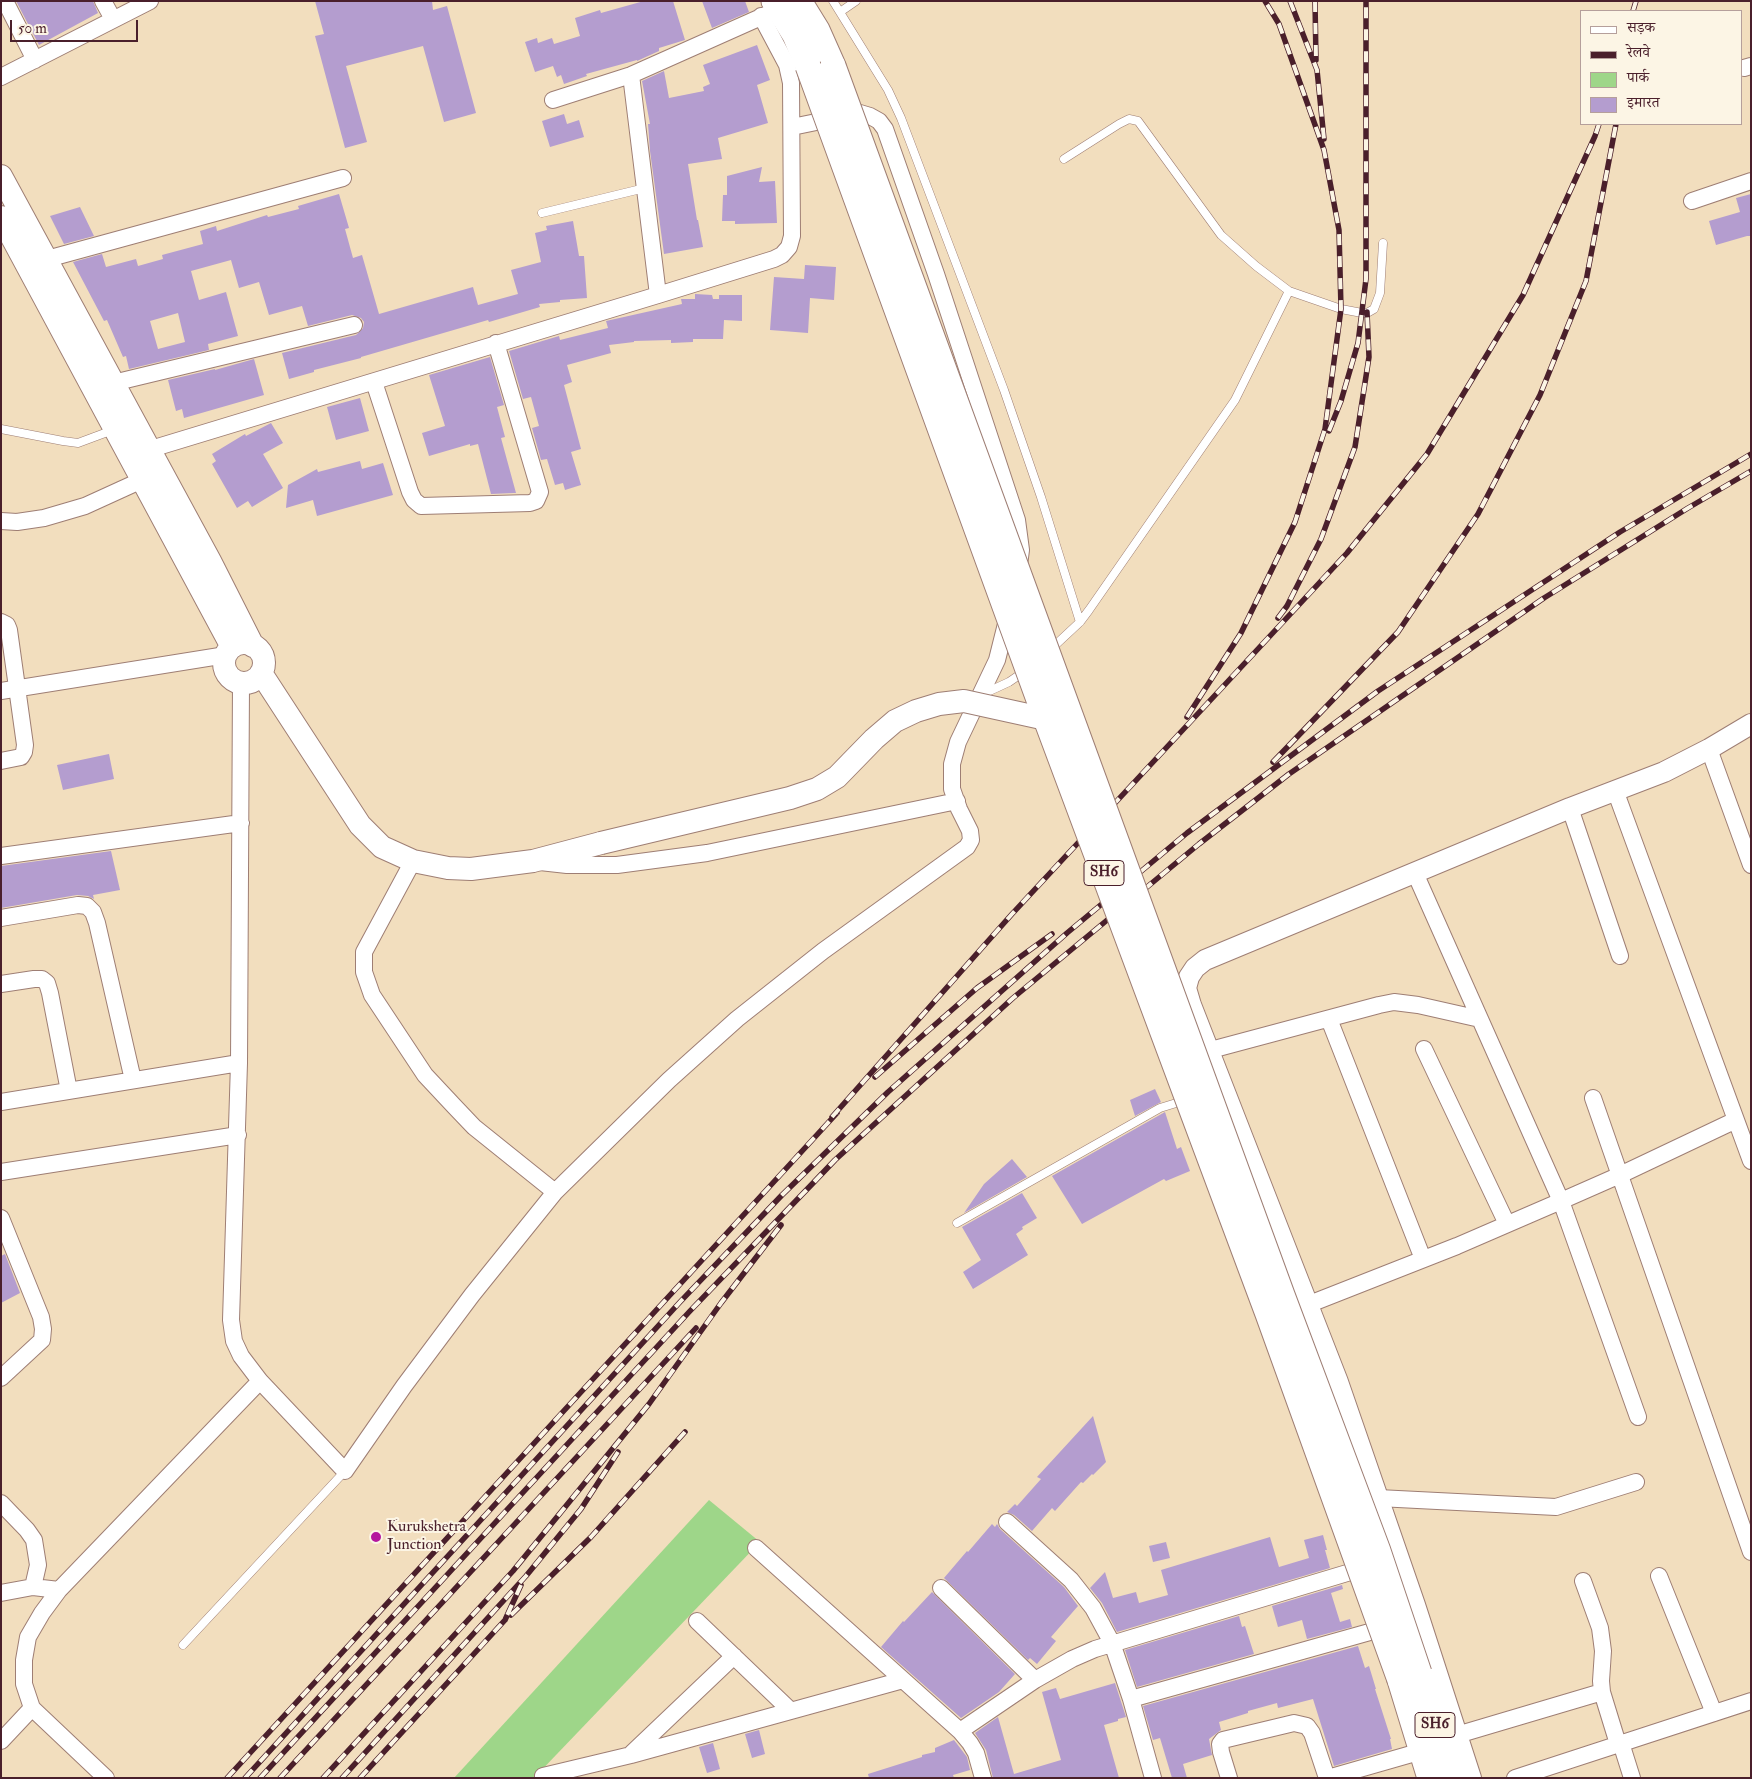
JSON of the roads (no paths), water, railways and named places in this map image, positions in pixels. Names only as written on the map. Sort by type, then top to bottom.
[{"type":"main road","name":"SH6","points":[[778,7],[817,30],[833,66],[1278,1286],[1378,1552],[1410,1676],[1422,1751],[1430,1778]]},
{"type":"main road","name":"SH6","points":[[778,7],[795,35],[808,66],[1046,718],[1264,1304],[1452,1778]]},
{"type":"main road","points":[[1,176],[36,262],[114,429],[139,452],[142,480],[237,649],[262,654],[264,661],[251,678],[236,681],[226,673],[224,661],[237,649]]},
{"type":"main road","points":[[1,217],[36,262],[113,384],[139,452],[237,649]]},
{"type":"main road","points":[[251,678],[360,825],[382,847],[413,861],[448,868],[471,869],[533,861],[600,843],[790,798],[817,789],[836,777],[895,721],[916,711],[939,704],[964,701],[1046,718]]},
{"type":"street","points":[[5,1],[35,60]]},
{"type":"street","points":[[103,1],[113,19]]},
{"type":"street","points":[[1,77],[150,1]]},
{"type":"street","points":[[139,452],[774,259],[782,255],[789,247],[792,236],[790,74],[781,52],[778,7],[631,75],[553,100]]},
{"type":"street","points":[[631,75],[658,295]]},
{"type":"street","points":[[251,678],[240,823],[238,1134],[231,1320],[234,1341],[240,1356],[260,1381],[345,1471],[404,1386],[472,1294],[555,1192],[669,1080],[737,1019],[823,951],[967,848],[971,840],[970,831],[952,789],[952,764],[958,742],[997,660],[1020,559],[1020,536],[1017,520],[936,274],[885,128],[879,120],[860,113],[792,127]]},
{"type":"street","points":[[36,262],[343,178]]},
{"type":"street","points":[[1692,201],[1751,181]]},
{"type":"street","points":[[113,384],[354,325]]},
{"type":"street","points":[[374,382],[410,492],[414,500],[421,506],[530,503],[536,501],[540,492],[496,343]]},
{"type":"street","points":[[1,521],[26,521],[85,506],[142,480]]},
{"type":"street","points":[[1,622],[7,625],[9,630],[18,688],[24,752],[21,757],[1,761]]},
{"type":"street","points":[[1,691],[237,649]]},
{"type":"street","points":[[1472,1778],[1399,1557],[1338,1382],[1307,1304],[1213,1090],[1208,1051],[1186,988],[1189,977],[1195,968],[1205,960],[1570,808],[1664,772],[1709,750],[1751,724]]},
{"type":"street","points":[[1709,750],[1751,865]]},
{"type":"street","points":[[1616,790],[1751,1161]]},
{"type":"street","points":[[533,861],[567,865],[617,865],[706,853],[957,801]]},
{"type":"street","points":[[1570,808],[1620,956]]},
{"type":"street","points":[[1,856],[240,823]]},
{"type":"street","points":[[413,861],[364,952],[364,972],[372,995],[425,1075],[474,1127],[555,1192]]},
{"type":"street","points":[[1415,873],[1561,1201],[1638,1417]]},
{"type":"street","points":[[1,918],[78,905],[87,906],[93,912],[133,1080]]},
{"type":"street","points":[[1,984],[34,979],[42,979],[47,983],[69,1091]]},
{"type":"street","points":[[1208,1051],[1379,1005],[1400,1002],[1480,1019]]},
{"type":"street","points":[[1329,1018],[1423,1260]]},
{"type":"street","points":[[1424,1049],[1507,1224]]},
{"type":"street","points":[[1,1102],[239,1063]]},
{"type":"street","points":[[1593,1098],[1751,1552]]},
{"type":"street","points":[[1307,1304],[1423,1260],[1620,1176],[1736,1120]]},
{"type":"street","points":[[1,1172],[238,1134]]},
{"type":"street","points":[[1,1218],[41,1317],[43,1329],[42,1340],[1,1378]]},
{"type":"street","points":[[106,1778],[32,1708],[24,1684],[24,1660],[28,1637],[42,1613],[59,1590],[260,1381]]},
{"type":"street","points":[[1378,1498],[1556,1507],[1636,1482]]},
{"type":"street","points":[[1,1503],[34,1540],[38,1565],[33,1587]]},
{"type":"street","points":[[1008,1522],[1071,1580],[1093,1608],[1112,1643],[1131,1699],[1153,1778]]},
{"type":"street","points":[[756,1548],[960,1730],[976,1753],[983,1778]]},
{"type":"street","points":[[960,1730],[1035,1680],[1072,1659],[1112,1643],[1399,1557]]},
{"type":"street","points":[[1658,1576],[1714,1713]]},
{"type":"street","points":[[1583,1581],[1600,1628],[1603,1651],[1602,1692],[1632,1778]]},
{"type":"street","points":[[1,1593],[33,1587],[59,1590]]},
{"type":"street","points":[[941,1588],[1035,1680]]},
{"type":"street","points":[[1131,1699],[1419,1618]]},
{"type":"street","points":[[697,1621],[791,1711]]},
{"type":"street","points":[[631,1755],[734,1656]]},
{"type":"street","points":[[544,1776],[631,1755],[903,1680]]},
{"type":"street","points":[[1458,1735],[1602,1692]]},
{"type":"street","points":[[1515,1778],[1751,1701]]},
{"type":"street","points":[[1,1741],[32,1708]]},
{"type":"street","points":[[1229,1778],[1221,1752],[1220,1744],[1223,1740],[1294,1723],[1307,1726],[1312,1732],[1327,1778],[1422,1751]]},
{"type":"lane","points":[[833,1],[888,90],[930,192],[1004,390],[1080,622]]},
{"type":"lane","points":[[840,12],[856,1]]},
{"type":"lane","points":[[1064,159],[1129,119],[1138,121],[1221,235],[1256,266],[1289,291],[1341,309],[1362,314],[1374,309],[1380,293],[1383,243]]},
{"type":"lane","points":[[542,212],[645,188]]},
{"type":"lane","points":[[1039,661],[1080,622],[1235,400],[1289,291]]},
{"type":"lane","points":[[1,429],[78,443],[114,429]]},
{"type":"lane","points":[[981,694],[1009,682],[1032,666]]},
{"type":"lane","points":[[957,1223],[1160,1108],[1195,1096]]},
{"type":"lane","points":[[183,1646],[345,1471]]},
{"type":"railway","points":[[1187,717],[1241,633],[1295,522],[1325,429],[1341,309],[1339,230],[1324,150],[1279,24],[1265,1]]},
{"type":"railway","points":[[1290,1],[1317,70],[1324,139]]},
{"type":"railway","points":[[1315,1],[1316,60]]},
{"type":"railway","points":[[1329,431],[1341,401],[1358,343],[1366,279],[1366,1]]},
{"type":"railway","points":[[1633,10],[1636,1]]},
{"type":"railway","points":[[832,1117],[1012,914],[1347,553],[1427,454],[1523,295],[1599,125]]},
{"type":"railway","points":[[1273,762],[1398,632],[1478,514],[1540,395],[1586,281],[1616,125]]},
{"type":"railway","points":[[1278,618],[1287,606],[1321,539],[1355,447],[1369,357],[1367,312]]},
{"type":"railway","points":[[245,1778],[680,1302],[782,1195],[888,1092],[1067,933],[1187,833],[1378,691],[1620,532],[1751,454]]},
{"type":"railway","points":[[260,1778],[690,1311],[835,1160],[1013,998],[1199,844],[1289,774],[1544,598],[1751,471]]},
{"type":"railway","points":[[875,1077],[977,988],[1052,934]]},
{"type":"railway","points":[[227,1778],[837,1113]]},
{"type":"railway","points":[[323,1778],[513,1571],[649,1404],[721,1303],[781,1225]]},
{"type":"railway","points":[[280,1778],[696,1328]]},
{"type":"railway","points":[[511,1615],[591,1537],[685,1432]]},
{"type":"railway","points":[[342,1778],[526,1576],[581,1509],[618,1452]]},
{"type":"railway","points":[[360,1778],[505,1620],[521,1585]]},
{"type":"place","name":"Kurukshetra Junction","points":[[376,1537]]}]
